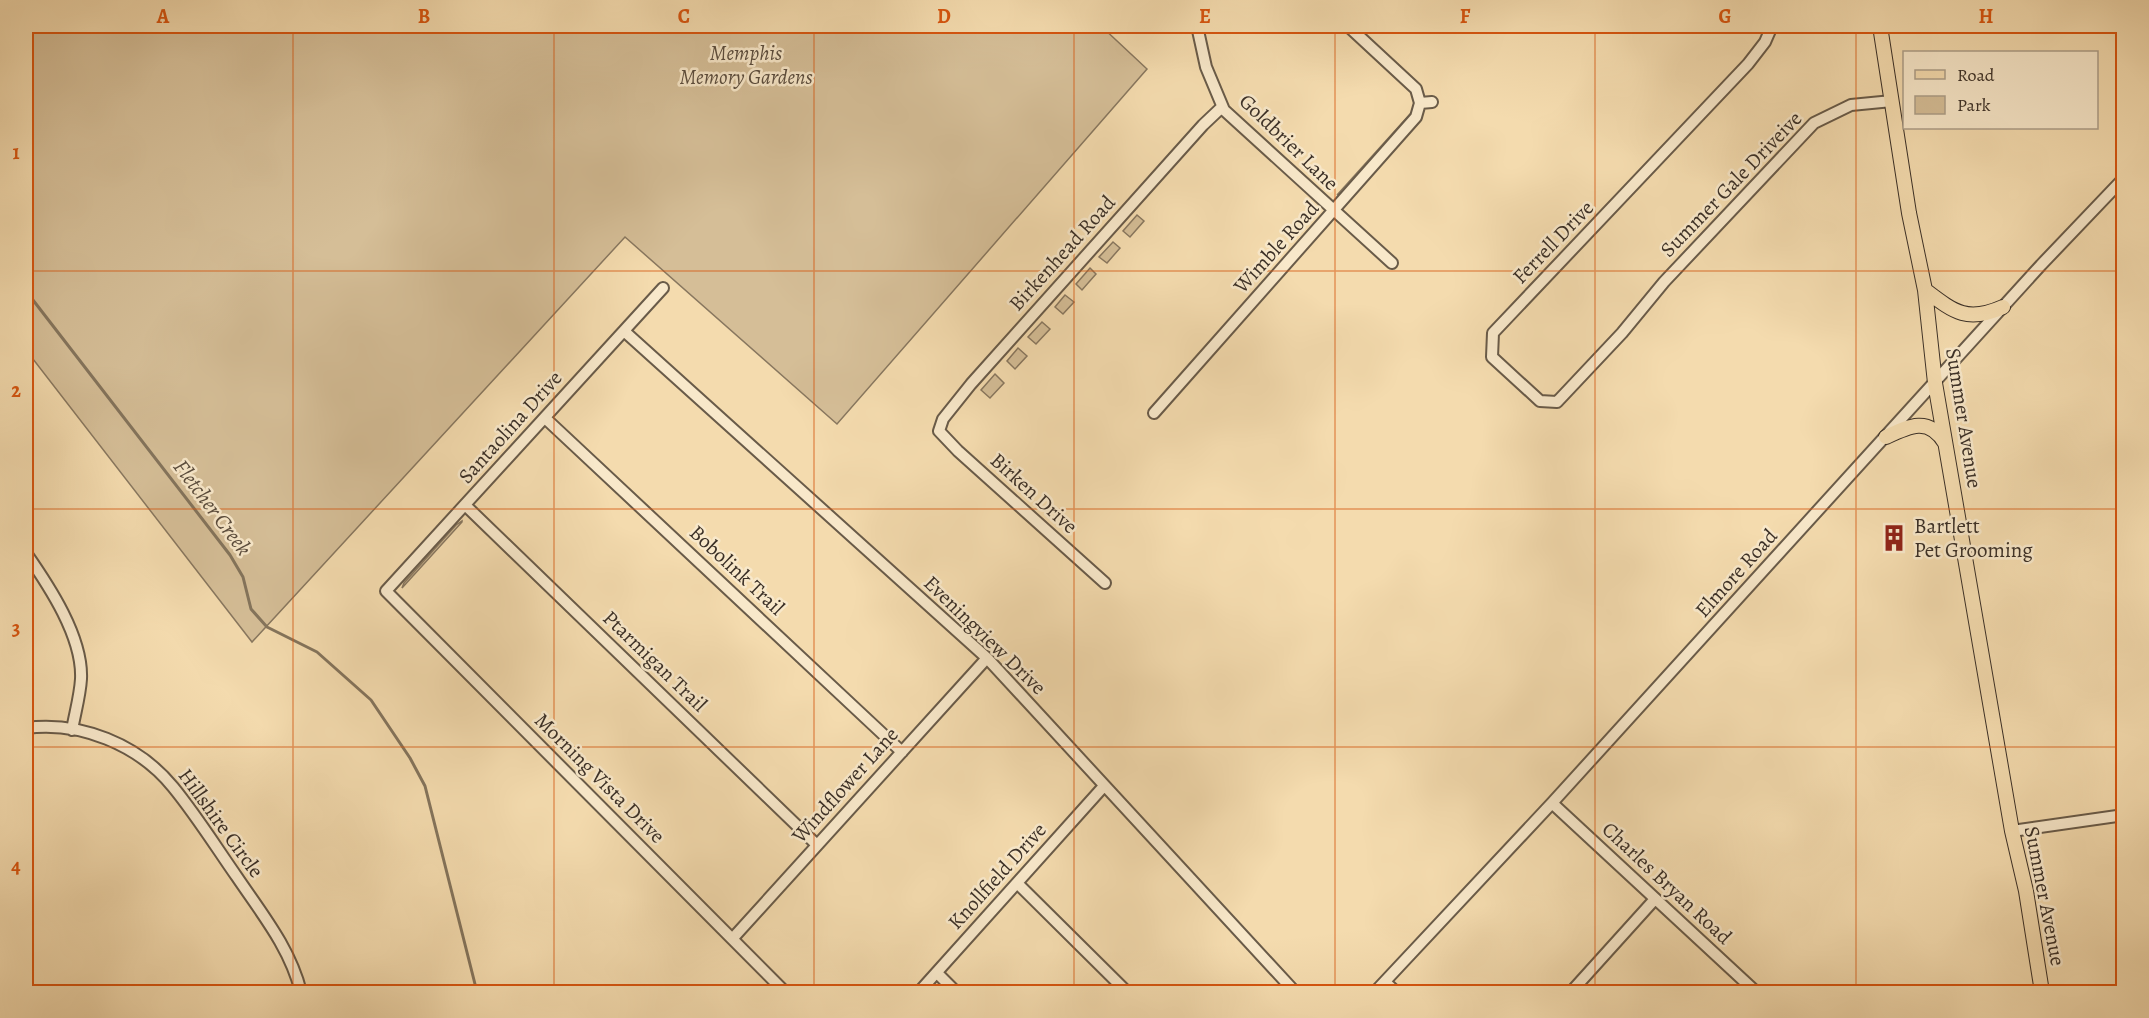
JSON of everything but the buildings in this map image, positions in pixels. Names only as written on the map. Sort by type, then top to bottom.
[{"type":"main road","name":"Summer Avenue","points":[[1880,26],[1909,213],[1925,290],[1935,383],[2042,993]]},
{"type":"main road","points":[[1925,290],[1949,308],[1964,315],[1980,316],[2003,308]]},
{"type":"main road","points":[[1886,437],[1909,426],[1919,425],[1936,432],[1946,445]]},
{"type":"street","name":"Goldbrier Lane","points":[[1197,26],[1206,67],[1222,107],[1392,263]]},
{"type":"street","points":[[1348,26],[1412,84],[1420,103],[1432,102]]},
{"type":"street","name":"Ferrell Drive","points":[[1623,333],[1557,402],[1540,401],[1492,357],[1493,333],[1748,64],[1765,42],[1772,26]]},
{"type":"street","name":"Summer Gale Driveive","points":[[1623,333],[1672,274],[1814,123],[1851,105],[1892,101]]},
{"type":"street","name":"Wimble Road","points":[[1154,413],[1413,122],[1420,103]]},
{"type":"street","name":"Birkenhead Road","points":[[939,430],[943,419],[965,390],[1222,107]]},
{"type":"street","name":"Elmore Road","points":[[1375,993],[2124,178]]},
{"type":"street","name":"Santaolina Drive","points":[[386,591],[663,288]]},
{"type":"street","name":"Eveningview Drive","points":[[624,331],[987,658],[1294,993]]},
{"type":"street","name":"Bobolink Trail","points":[[545,418],[902,752]]},
{"type":"street","name":"Birken Drive","points":[[939,430],[959,452],[1105,583]]},
{"type":"street","name":"Ptarmigan Trail","points":[[465,505],[817,845]]},
{"type":"street","points":[[26,553],[52,590],[75,641],[81,678],[72,730]]},
{"type":"street","name":"Morning Vista Drive","points":[[386,591],[733,938],[785,993]]},
{"type":"street","name":"Windflower Lane","points":[[733,938],[987,658]]},
{"type":"street","name":"Hillshire Circle","points":[[26,728],[72,730],[96,735],[124,747],[152,766],[172,786],[270,922],[287,952],[301,993]]},
{"type":"street","name":"Knollfield Drive","points":[[919,993],[1104,786]]},
{"type":"street","name":"Charles Bryan Road","points":[[1552,803],[1756,993]]},
{"type":"street","points":[[2012,831],[2124,815]]},
{"type":"street","points":[[1017,883],[1127,993]]},
{"type":"street","points":[[1570,993],[1655,899]]},
{"type":"street","points":[[937,973],[956,993]]},
{"type":"street","points":[[1385,982],[1396,993]]},
{"type":"green space","name":"Memphis Memory Gardens","points":[[26,26],[1101,26],[1147,69],[837,424],[625,237],[252,642],[26,350]]},
{"type":"green space","points":[[1411,113],[1407,120],[1337,195]]},
{"type":"green space","points":[[1137,215],[1144,221],[1130,237],[1123,231]]},
{"type":"green space","points":[[1113,242],[1120,248],[1107,263],[1099,257]]},
{"type":"green space","points":[[1090,268],[1096,274],[1082,290],[1076,284]]},
{"type":"green space","points":[[1065,295],[1074,302],[1063,314],[1055,307]]},
{"type":"green space","points":[[1042,322],[1050,329],[1036,344],[1028,337]]},
{"type":"green space","points":[[1018,348],[1027,356],[1015,369],[1007,361]]},
{"type":"green space","points":[[995,374],[1004,383],[990,398],[981,390]]},
{"type":"green space","points":[[462,522],[402,588],[404,583]]},
{"type":"waterway","name":"Fletcher Creek","points":[[26,291],[230,555],[243,577],[251,609],[267,627],[317,652],[371,700],[410,758],[425,786],[477,992]]},
{"type":"place","name":"Bartlett Pet Grooming","points":[[1894,538]]}]
